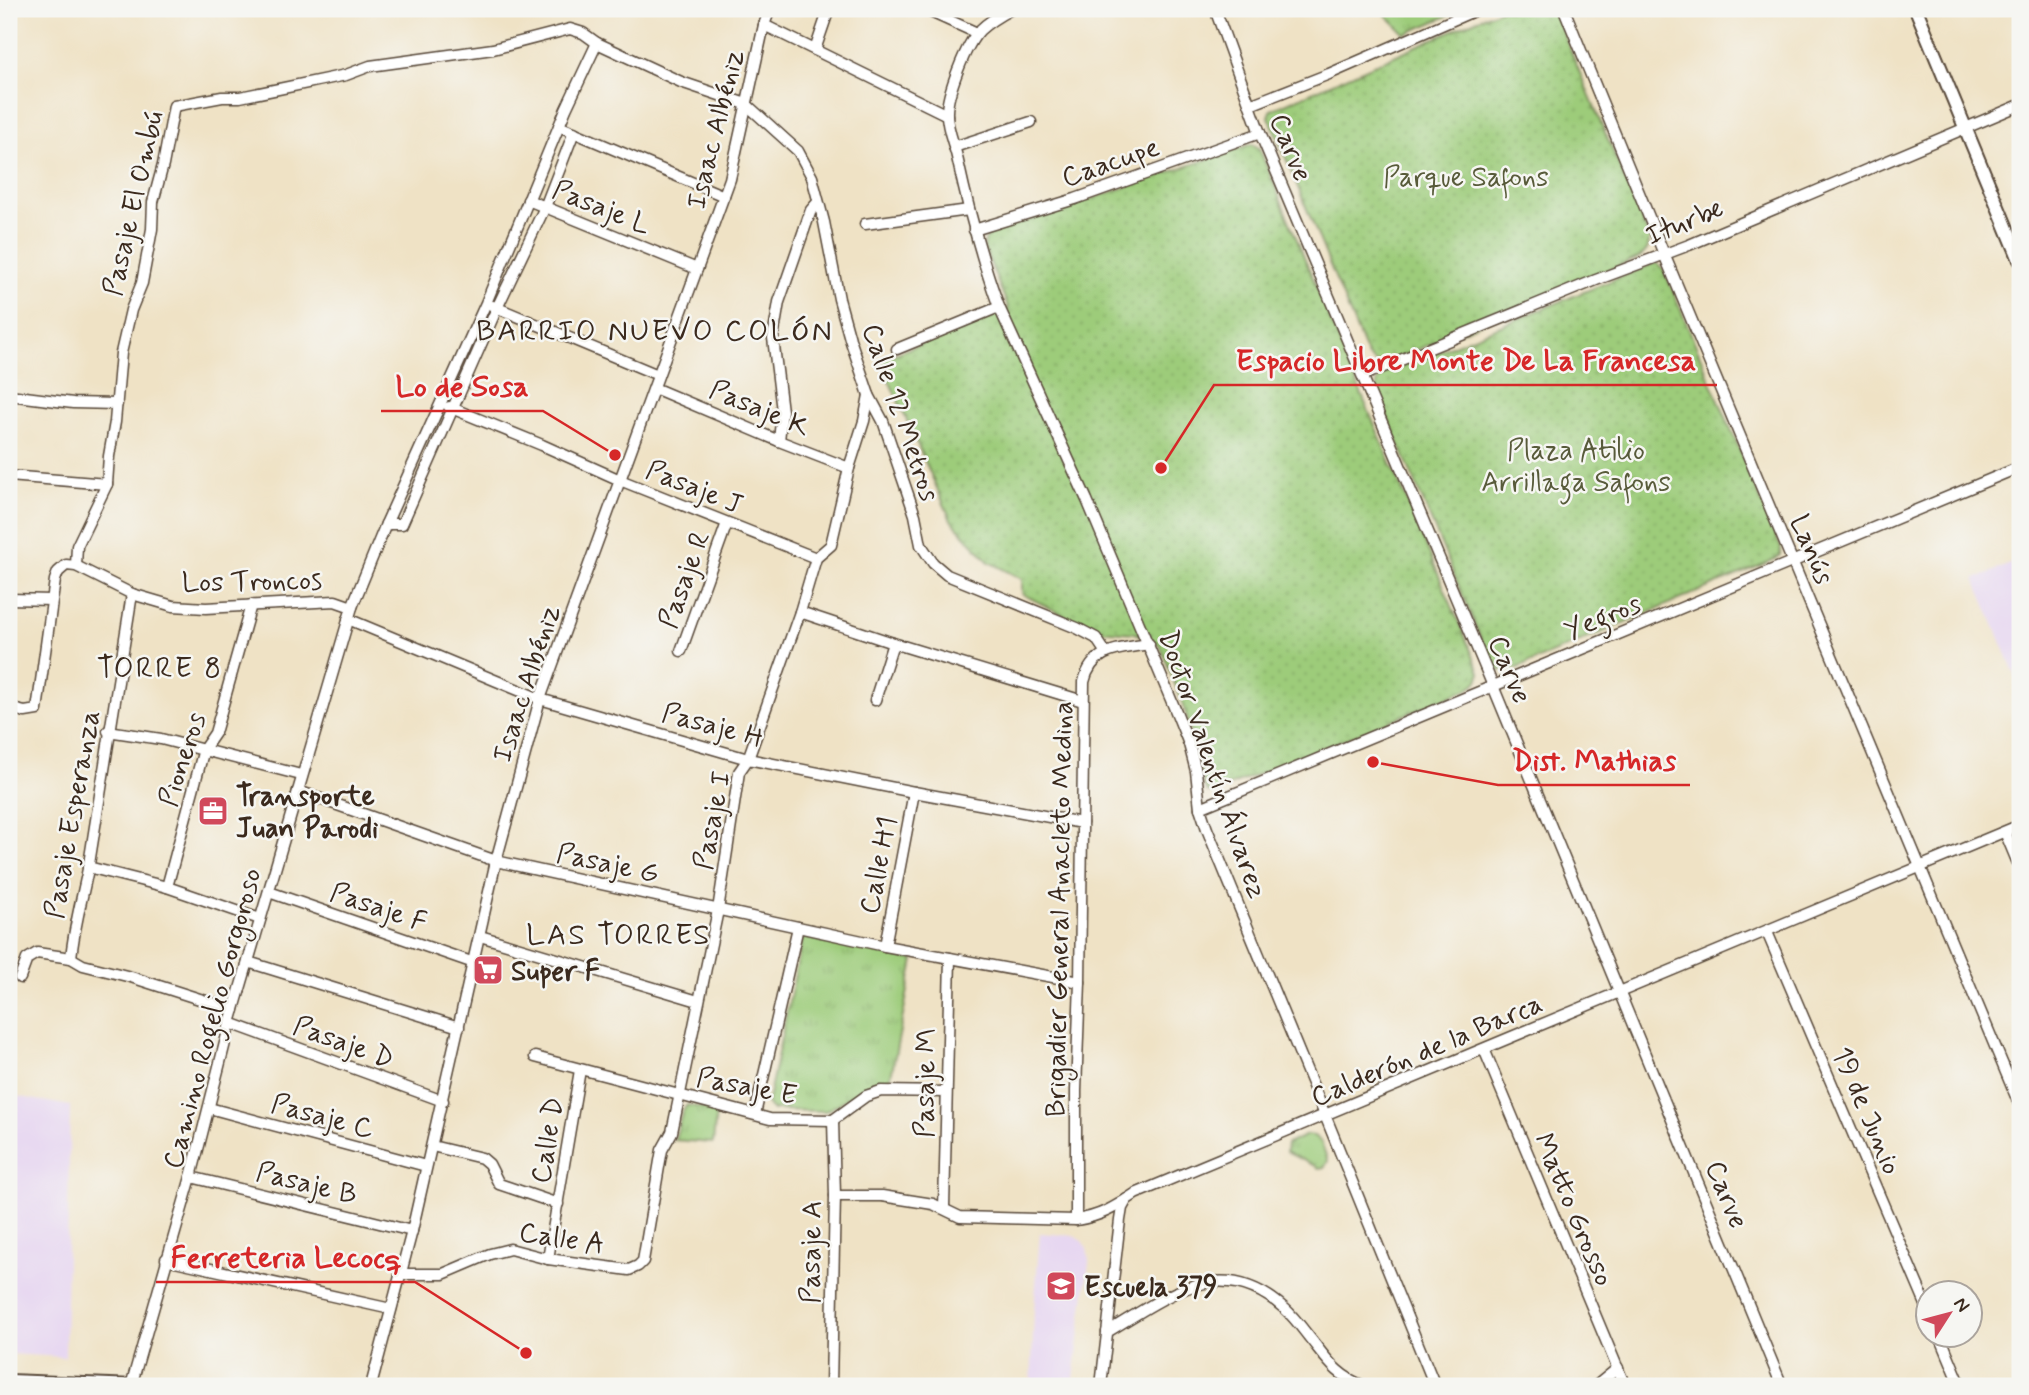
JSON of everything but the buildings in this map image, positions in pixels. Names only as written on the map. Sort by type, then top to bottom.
[{"type":"street","name":"Isaac Albéniz","points":[[371,1386],[443,1101],[496,861],[540,699],[730,179],[764,24],[770,9]]},
{"type":"street","points":[[816,50],[829,9]]},
{"type":"street","points":[[924,9],[977,33]]},
{"type":"street","points":[[764,24],[947,115],[958,71],[977,33],[994,18],[1011,9]]},
{"type":"street","name":"Carve","points":[[1215,9],[1260,133],[1364,375],[1782,1386]]},
{"type":"street","points":[[1250,105],[1478,9]]},
{"type":"street","name":"Lanús","points":[[1564,9],[2020,1106]]},
{"type":"street","points":[[1916,9],[2020,260]]},
{"type":"street","name":"Pasaje El Ombú","points":[[76,566],[77,546],[107,484],[121,353],[131,310],[142,283],[152,229],[153,202],[174,106],[222,97],[240,97],[346,75],[370,66],[493,49],[570,29],[583,33],[597,43]]},
{"type":"street","points":[[597,43],[681,82],[746,104]]},
{"type":"street","name":"Camino Rogelio Gorgoroso","points":[[133,1386],[230,1023],[352,607],[597,43]]},
{"type":"street","name":"Calle 12 Metros","points":[[746,104],[798,151],[812,177],[850,340],[869,395],[883,421],[915,515],[921,545],[933,563],[947,575],[1077,628],[1096,638],[1106,653]]},
{"type":"street","name":"Iturbe","points":[[1364,375],[1596,279],[1664,254],[2020,105]]},
{"type":"street","name":"Doctor Valentín Álvarez","points":[[947,115],[968,210],[999,307],[1149,644],[1189,744],[1196,771],[1200,808],[1207,829],[1435,1386]]},
{"type":"street","points":[[954,147],[1031,122]]},
{"type":"street","points":[[559,126],[724,196]]},
{"type":"street","points":[[386,524],[402,524],[497,308],[545,207],[574,132]]},
{"type":"street","name":"Caacupe","points":[[974,230],[1075,198],[1260,133]]},
{"type":"street","name":"Pasaje L","points":[[528,200],[697,270]]},
{"type":"street","points":[[779,441],[782,411],[772,338],[775,318],[811,210],[818,202]]},
{"type":"street","points":[[865,224],[968,210]]},
{"type":"street","points":[[9,367],[11,286]]},
{"type":"street","points":[[486,303],[658,375]]},
{"type":"street","points":[[897,349],[999,307]]},
{"type":"street","name":"Pasaje K","points":[[654,388],[849,468]]},
{"type":"street","points":[[9,395],[73,403],[117,404]]},
{"type":"street","name":"Pasaje I","points":[[638,1266],[643,1261],[662,1150],[672,1132],[718,910],[739,772],[748,759],[800,612],[816,558],[831,545],[869,395]]},
{"type":"street","name":"Pasaje J","points":[[442,404],[620,480],[816,558]]},
{"type":"street","name":"Yegros","points":[[1200,808],[2020,467]]},
{"type":"street","points":[[9,476],[107,484]]},
{"type":"street","name":"Pasaje R","points":[[681,651],[727,523]]},
{"type":"street","points":[[9,708],[25,712],[37,710],[58,572],[66,565],[76,566]]},
{"type":"street","name":"Los Troncos","points":[[76,566],[132,594],[173,606],[335,601],[352,607]]},
{"type":"street","name":"Pasaje Esperanza","points":[[71,958],[132,594]]},
{"type":"street","points":[[9,599],[52,600]]},
{"type":"street","name":"Pioneros","points":[[167,887],[204,749],[215,733],[251,605]]},
{"type":"street","points":[[800,612],[1083,701]]},
{"type":"street","name":"Pasaje H","points":[[348,619],[540,699],[748,759],[1082,823]]},
{"type":"street","points":[[875,700],[893,643]]},
{"type":"street","points":[[1106,653],[1149,644]]},
{"type":"street","name":"Brigadier General Anacleto Medina","points":[[1076,1220],[1084,682],[1089,667],[1106,653]]},
{"type":"street","points":[[108,731],[161,739],[301,775]]},
{"type":"street","name":"Pasaje G","points":[[298,792],[496,861],[885,946],[1080,982]]},
{"type":"street","name":"Calle H1","points":[[885,946],[915,792]]},
{"type":"street","name":"Calderón de la Barca","points":[[835,1196],[882,1196],[933,1204],[960,1217],[1076,1220],[1095,1217],[1135,1194],[2020,825]]},
{"type":"street","points":[[2005,832],[2020,868]]},
{"type":"street","points":[[88,867],[167,887],[260,919]]},
{"type":"street","name":"Pasaje F","points":[[269,892],[474,963]]},
{"type":"street","points":[[754,1114],[798,927]]},
{"type":"street","name":"19 de Junio","points":[[1767,932],[1915,1280]]},
{"type":"street","points":[[481,936],[698,1001]]},
{"type":"street","points":[[20,978],[31,955],[37,953],[71,958],[83,965],[131,977],[234,1010]]},
{"type":"street","name":"Pasaje M","points":[[944,1208],[950,958]]},
{"type":"street","points":[[248,962],[459,1027]]},
{"type":"street","name":"Pasaje D","points":[[230,1023],[443,1101]]},
{"type":"street","name":"Matto Grosso","points":[[1484,1049],[1625,1386]]},
{"type":"street","name":"Pasaje E","points":[[535,1058],[770,1119],[833,1119],[871,1094],[885,1091],[946,1092]]},
{"type":"street","name":"Calle D","points":[[548,1259],[580,1070]]},
{"type":"street","name":"Pasaje C","points":[[209,1108],[426,1166]]},
{"type":"street","name":"Pasaje A","points":[[831,1386],[835,1196],[833,1119]]},
{"type":"street","points":[[432,1146],[482,1158],[489,1164],[499,1184],[558,1204]]},
{"type":"street","name":"Pasaje B","points":[[191,1177],[412,1231]]},
{"type":"street","points":[[1101,1386],[1120,1220],[1127,1199]]},
{"type":"street","name":"Calle A","points":[[400,1274],[443,1274],[490,1254],[510,1249],[548,1259],[629,1270],[638,1266]]},
{"type":"street","points":[[166,1259],[391,1309]]},
{"type":"street","points":[[1107,1332],[1191,1285],[1208,1281],[1230,1281],[1252,1287],[1271,1297],[1288,1311],[1341,1376],[1364,1386]]},
{"type":"street","points":[[1946,1350],[1961,1386]]},
{"type":"street","points":[[1596,1386],[1618,1368]]},
{"type":"street","points":[[9,1381],[133,1386]]},
{"type":"shaded area","points":[[2020,560],[2020,686],[1975,579]]},
{"type":"shaded area","points":[[9,1095],[70,1106],[65,1357],[9,1354]]},
{"type":"shaded area","name":"Escuela 379","points":[[1040,1233],[1074,1236],[1082,1241],[1087,1249],[1089,1261],[1073,1386],[1031,1386]]},
{"type":"green space","points":[[1380,9],[1464,9],[1405,34]]},
{"type":"green space","name":"Parque Safons","points":[[1501,9],[1553,9],[1649,237],[1648,247],[1638,258],[1397,358],[1384,363],[1374,362],[1367,355],[1269,117],[1271,110]]},
{"type":"green space","points":[[1252,144],[1259,148],[1480,675],[1478,681],[1466,690],[1212,793],[1205,788],[1186,714],[1160,645],[1135,633],[1087,627],[1022,594],[1022,579],[989,562],[951,520],[880,360],[1009,309],[984,248],[989,234]]},
{"type":"green space","name":"Plaza Atilio Arrillaga Safons","points":[[1655,263],[1664,270],[1781,548],[1780,555],[1510,671],[1498,670],[1492,665],[1377,392],[1377,381],[1385,373]]},
{"type":"green space","points":[[803,937],[914,960],[890,1081],[875,1082],[826,1111],[772,1110],[767,1104]]},
{"type":"green space","points":[[687,1105],[714,1110],[713,1143],[674,1140],[682,1112]]},
{"type":"green space","points":[[1307,1135],[1314,1136],[1321,1142],[1328,1161],[1324,1167],[1319,1168],[1286,1152],[1287,1144]]},
{"type":"place","name":"Lo de Sosa","points":[[615,455]]},
{"type":"place","name":"Espacio Libre Monte De La Francesa","points":[[1161,468]]},
{"type":"place","name":"Dist. Mathias","points":[[1373,762]]},
{"type":"place","name":"Transporte Juan Parodi","points":[[213,811]]},
{"type":"place","name":"Super F","points":[[488,970]]},
{"type":"place","name":"Escuela 379","points":[[1061,1286]]},
{"type":"place","name":"Ferreteria Lecocq","points":[[526,1353]]},
{"type":"district","name":"BARRIO NUEVO COLÓN","points":[[655,330]]},
{"type":"district","name":"TORRE 8","points":[[160,667]]},
{"type":"district","name":"LAS TORRES","points":[[619,934]]}]
